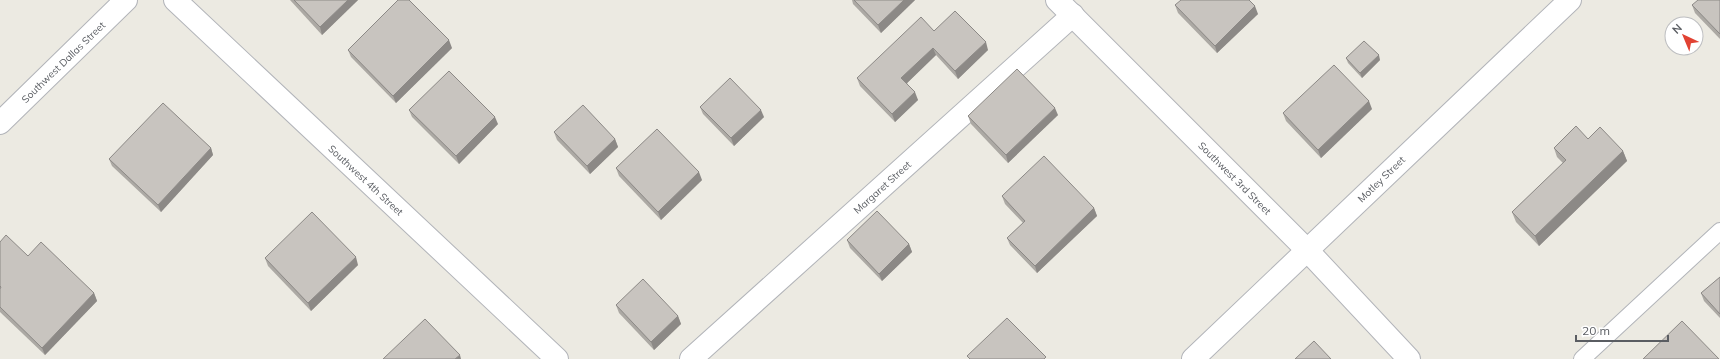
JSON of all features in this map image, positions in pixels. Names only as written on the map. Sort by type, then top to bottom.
[{"type":"street","name":"Southwest Dallas Street","points":[[0,123],[126,0]]},
{"type":"street","name":"Southwest 4th Street","points":[[175,0],[557,359]]},
{"type":"street","name":"Southwest 3rd Street","points":[[1057,0],[1307,250],[1409,359]]},
{"type":"street","name":"Motley Street","points":[[1193,359],[1570,0]]},
{"type":"street","name":"Margaret Street","points":[[690,359],[1073,15]]},
{"type":"lane","points":[[1582,359],[1720,231]]},
{"type":"building","points":[[294,0],[348,0],[320,27]]},
{"type":"building","points":[[398,0],[409,0],[449,40],[393,96],[348,50]]},
{"type":"building","points":[[854,0],[904,0],[878,25]]},
{"type":"building","points":[[1181,0],[1249,0],[1255,6],[1215,46],[1175,5]]},
{"type":"building","points":[[1698,0],[1720,0],[1720,34],[1704,16],[1692,5]]},
{"type":"building","points":[[955,11],[986,42],[955,71],[933,48],[901,78],[915,92],[892,114],[857,78],[921,17],[934,31]]},
{"type":"building","points":[[1364,41],[1379,55],[1360,73],[1346,58]]},
{"type":"building","points":[[1334,65],[1369,101],[1318,150],[1283,113]]},
{"type":"building","points":[[1017,69],[1055,108],[1006,155],[968,116]]},
{"type":"building","points":[[449,71],[495,117],[456,156],[409,110]]},
{"type":"building","points":[[730,78],[761,110],[731,138],[700,107]]},
{"type":"building","points":[[163,103],[211,148],[158,205],[109,159]]},
{"type":"building","points":[[583,105],[615,139],[587,166],[554,132]]},
{"type":"building","points":[[1576,126],[1588,139],[1600,127],[1623,151],[1535,236],[1512,212],[1566,160],[1554,148]]},
{"type":"building","points":[[657,129],[699,172],[658,212],[616,168]]},
{"type":"building","points":[[1044,156],[1094,208],[1035,266],[1007,238],[1025,221],[1002,196]]},
{"type":"building","points":[[877,211],[909,244],[879,274],[847,240]]},
{"type":"building","points":[[312,212],[356,257],[308,303],[265,258]]},
{"type":"building","points":[[6,235],[28,256],[41,242],[94,293],[42,348],[0,307],[0,242]]},
{"type":"building","points":[[1720,277],[1720,314],[1701,293]]},
{"type":"building","points":[[643,279],[678,316],[651,342],[616,305]]},
{"type":"building","points":[[1007,318],[1046,357],[1044,359],[970,359],[967,356]]},
{"type":"building","points":[[425,319],[460,355],[455,359],[383,359]]},
{"type":"building","points":[[1682,321],[1719,359],[1643,359]]},
{"type":"building","points":[[1314,341],[1331,359],[1295,359]]}]
